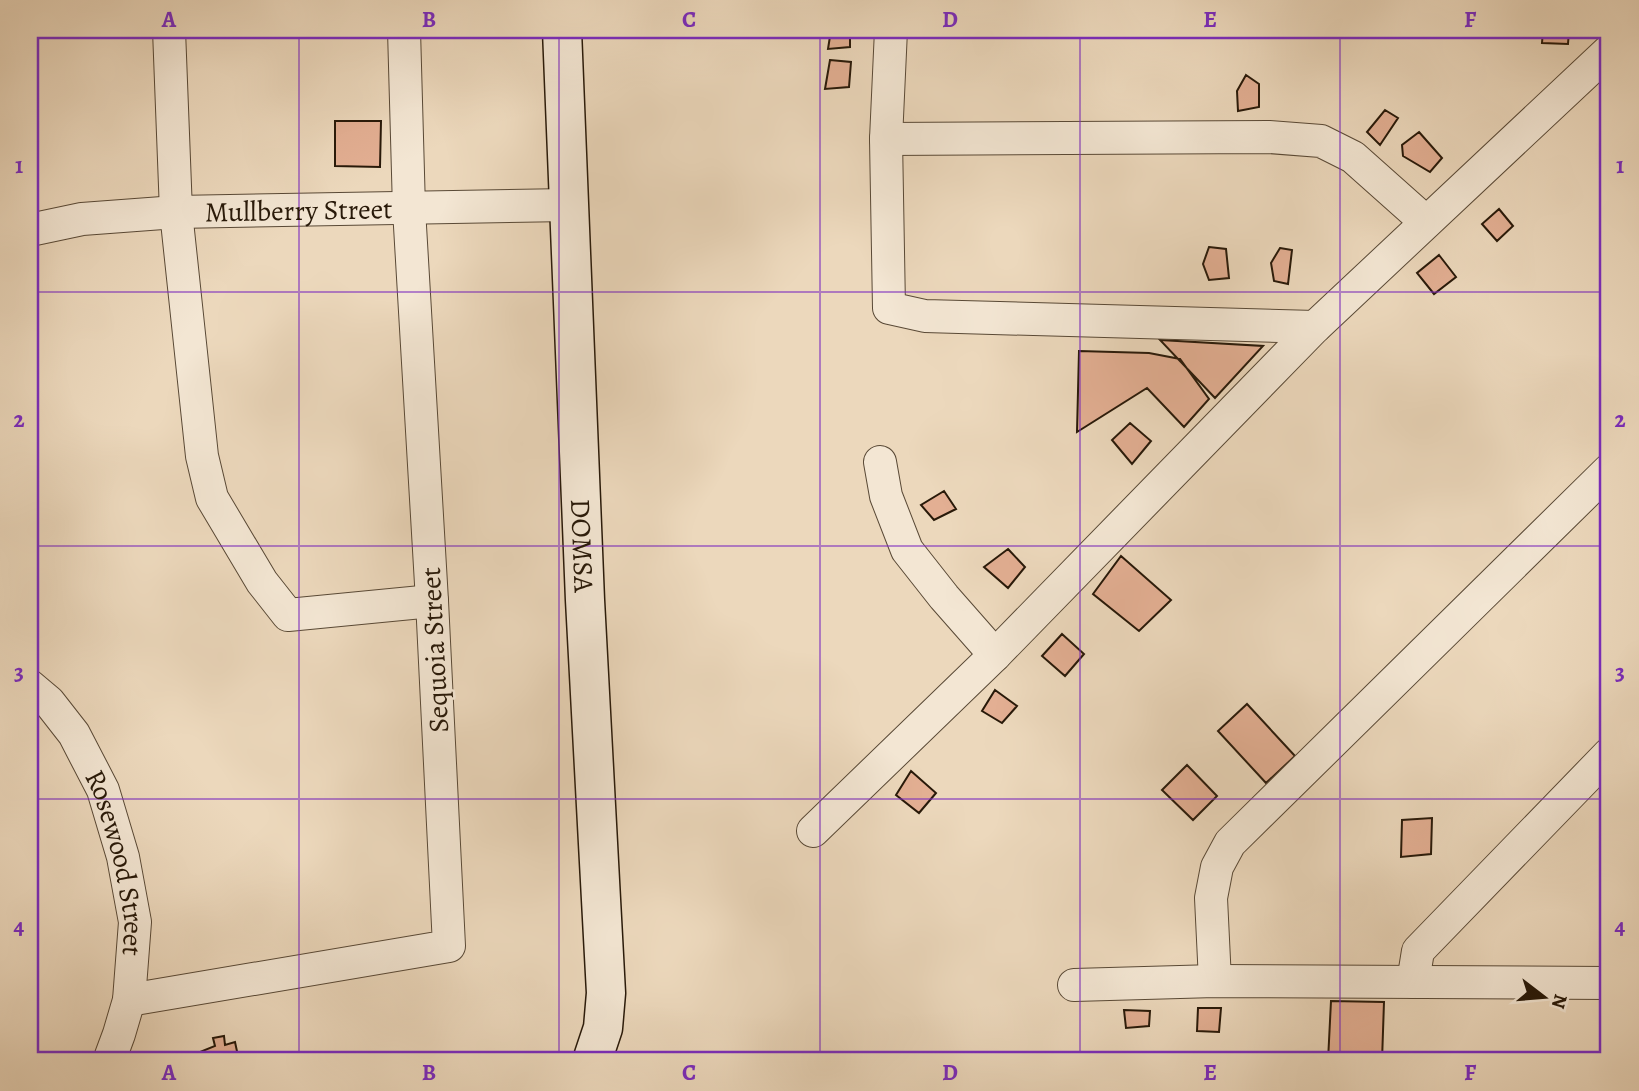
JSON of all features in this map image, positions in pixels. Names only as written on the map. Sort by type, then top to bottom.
[{"type":"main road","name":"DOMSA","points":[[562,30],[584,600],[606,993],[603,1028],[592,1061]]},
{"type":"street","points":[[169,30],[176,212],[202,456],[212,498],[262,582],[288,615],[432,601]]},
{"type":"street","name":"Sequoia Street","points":[[129,1000],[449,946],[410,209],[404,30]]},
{"type":"street","points":[[891,30],[886,139],[889,308],[925,316],[1315,327]]},
{"type":"street","points":[[813,831],[995,655],[1315,327],[1609,51]]},
{"type":"street","points":[[886,139],[1269,136],[1321,141],[1353,157],[1426,222]]},
{"type":"street","name":"Mullberry Street","points":[[30,230],[82,219],[176,212],[568,205]]},
{"type":"street","points":[[880,462],[886,496],[907,550],[995,655]]},
{"type":"street","points":[[1215,981],[1211,898],[1217,867],[1230,843],[1609,470]]},
{"type":"street","name":"Rosewood Street","points":[[30,686],[49,702],[74,734],[103,790],[123,857],[135,922],[129,1000],[109,1061]]},
{"type":"street","points":[[1413,982],[1418,951],[1609,754]]},
{"type":"street","points":[[1074,985],[1215,981],[1609,984]]},
{"type":"green space","points":[[753,1055],[852,1058],[852,1061],[747,1061]]},
{"type":"building","points":[[831,30],[850,30],[850,47],[828,49]]},
{"type":"building","points":[[1543,30],[1569,30],[1568,44],[1542,43]]},
{"type":"building","points":[[830,60],[851,62],[849,87],[825,89]]},
{"type":"building","points":[[1246,75],[1259,84],[1259,107],[1238,111],[1237,91]]},
{"type":"building","points":[[1385,110],[1398,118],[1380,145],[1367,132]]},
{"type":"building","points":[[335,121],[381,121],[380,167],[335,166]]},
{"type":"building","points":[[1419,132],[1442,158],[1430,172],[1403,156],[1402,145]]},
{"type":"building","points":[[1499,209],[1513,226],[1497,241],[1482,224]]},
{"type":"building","points":[[1209,247],[1226,249],[1229,278],[1209,280],[1203,264]]},
{"type":"building","points":[[1280,248],[1292,250],[1288,284],[1274,281],[1271,263]]},
{"type":"building","points":[[1439,255],[1456,277],[1434,294],[1417,273]]},
{"type":"building","points":[[1160,340],[1263,346],[1215,398]]},
{"type":"building","points":[[1079,351],[1149,353],[1180,359],[1209,399],[1184,427],[1147,388],[1077,432]]},
{"type":"building","points":[[1130,423],[1151,441],[1132,464],[1112,440]]},
{"type":"building","points":[[944,491],[956,509],[934,520],[921,505]]},
{"type":"building","points":[[1008,549],[1025,567],[1008,588],[984,567]]},
{"type":"building","points":[[1121,556],[1171,600],[1139,631],[1093,594]]},
{"type":"building","points":[[1062,634],[1084,654],[1065,676],[1042,656]]},
{"type":"building","points":[[995,690],[1017,706],[1002,723],[982,711]]},
{"type":"building","points":[[1247,704],[1295,756],[1266,783],[1218,731]]},
{"type":"building","points":[[1187,765],[1217,796],[1193,820],[1162,790]]},
{"type":"building","points":[[911,771],[936,793],[919,813],[896,795]]},
{"type":"building","points":[[1432,818],[1431,854],[1401,857],[1402,820]]},
{"type":"building","points":[[1331,1001],[1384,1002],[1382,1061],[1328,1061]]},
{"type":"building","points":[[1198,1008],[1221,1008],[1219,1032],[1197,1031]]},
{"type":"building","points":[[1124,1010],[1150,1011],[1149,1026],[1126,1028]]},
{"type":"building","points":[[224,1036],[225,1045],[235,1042],[238,1056],[245,1055],[247,1061],[192,1061],[190,1056],[215,1046],[213,1038]]}]
